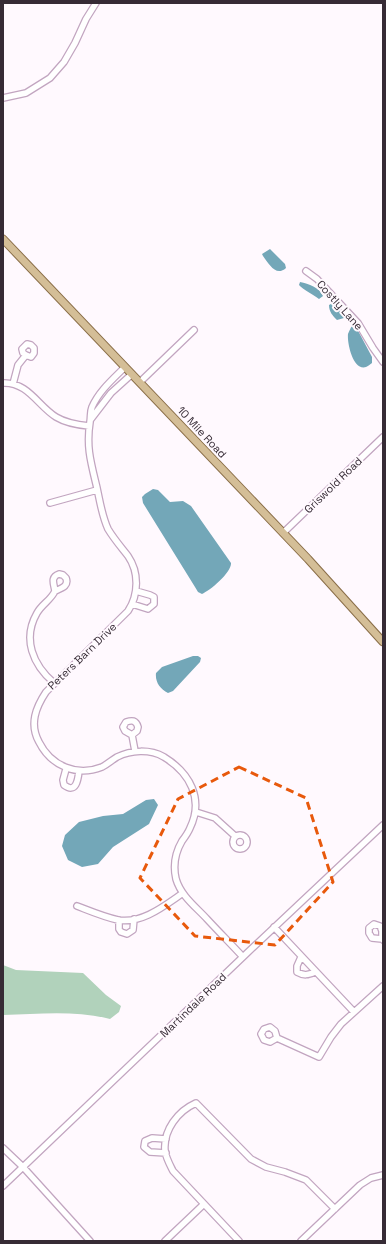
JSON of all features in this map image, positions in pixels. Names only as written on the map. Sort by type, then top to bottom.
[{"type":"main road","name":"10 Mile Road","points":[[3,239],[283,533],[383,642]]},
{"type":"street","points":[[3,98],[26,93],[50,78],[64,62],[96,3]]},
{"type":"street","name":"Costly Lane","points":[[306,271],[317,279],[358,323],[383,362]]},
{"type":"street","points":[[140,382],[194,330]]},
{"type":"street","points":[[13,384],[18,366],[26,355]]},
{"type":"street","name":"Peters Barn Drive","points":[[125,366],[101,392],[93,405],[90,412],[88,438],[89,455],[104,518],[113,537],[133,565],[136,574],[136,591],[132,604],[121,618],[46,692],[34,716],[34,726],[38,740],[45,753],[52,761],[66,768],[79,771],[92,770],[102,767],[117,757],[135,751],[163,756],[180,770],[187,778],[194,792],[196,812],[190,830],[178,848],[175,858],[176,878],[183,893],[243,957]]},
{"type":"street","name":"Peters Barn Drive","points":[[90,419],[108,396],[132,374]]},
{"type":"street","points":[[3,383],[13,384],[29,392],[56,417],[71,423],[89,426]]},
{"type":"street","name":"Griswold Road","points":[[283,533],[383,437]]},
{"type":"street","points":[[50,503],[97,490]]},
{"type":"street","points":[[54,683],[35,660],[30,638],[32,626],[37,613],[53,596],[55,591]]},
{"type":"street","points":[[132,604],[148,609],[154,604],[154,597],[136,591]]},
{"type":"street","points":[[132,735],[135,751]]},
{"type":"street","points":[[66,768],[63,780],[64,785],[67,787],[74,788],[79,771]]},
{"type":"street","points":[[196,812],[215,818],[235,836]]},
{"type":"street","name":"Martindale Road","points":[[3,1186],[383,825]]},
{"type":"street","points":[[77,906],[119,920],[134,919],[152,913],[183,893]]},
{"type":"street","points":[[119,920],[119,929],[121,932],[127,934],[133,930],[134,919]]},
{"type":"street","points":[[274,927],[354,1012]]},
{"type":"street","points":[[301,957],[297,966],[297,972],[302,975],[308,975],[316,972]]},
{"type":"street","points":[[277,1038],[308,1054],[319,1057],[341,1024],[383,986]]},
{"type":"street","points":[[239,1241],[174,1171],[169,1163],[166,1153],[166,1142],[169,1128],[188,1107],[196,1103],[251,1159],[266,1167],[306,1180],[335,1209]]},
{"type":"street","points":[[166,1142],[152,1138],[145,1141],[144,1147],[150,1152],[166,1153]]},
{"type":"street","points":[[4,1149],[23,1167],[90,1241]]},
{"type":"street","points":[[301,1241],[365,1181],[383,1175]]},
{"type":"street","points":[[165,1241],[204,1204]]},
{"type":"highlighted area","points":[[239,767],[306,798],[333,882],[275,945],[195,936],[140,878],[178,799]]},
{"type":"green space","points":[[3,965],[16,970],[83,973],[106,995],[121,1006],[119,1012],[110,1019],[84,1014],[43,1013],[3,1015]]},
{"type":"water","points":[[270,249],[285,264],[286,268],[279,271],[270,266],[262,254]]},
{"type":"water","points":[[300,282],[316,288],[323,296],[319,299],[301,287],[299,285]]},
{"type":"water","points":[[333,303],[345,316],[344,318],[337,320],[333,315],[329,305]]},
{"type":"water","points":[[352,325],[355,325],[372,357],[372,363],[366,367],[361,367],[354,361],[350,349],[348,334]]},
{"type":"water","points":[[153,489],[158,490],[170,502],[183,501],[191,506],[231,563],[224,576],[215,585],[202,594],[198,592],[143,503],[142,497]]},
{"type":"water","points":[[193,656],[198,656],[201,658],[200,662],[173,691],[168,693],[159,685],[157,682],[156,673],[162,667]]},
{"type":"water","points":[[154,799],[158,805],[149,824],[113,847],[98,864],[82,867],[68,860],[62,846],[65,835],[79,822],[103,816],[123,814],[146,800]]}]
